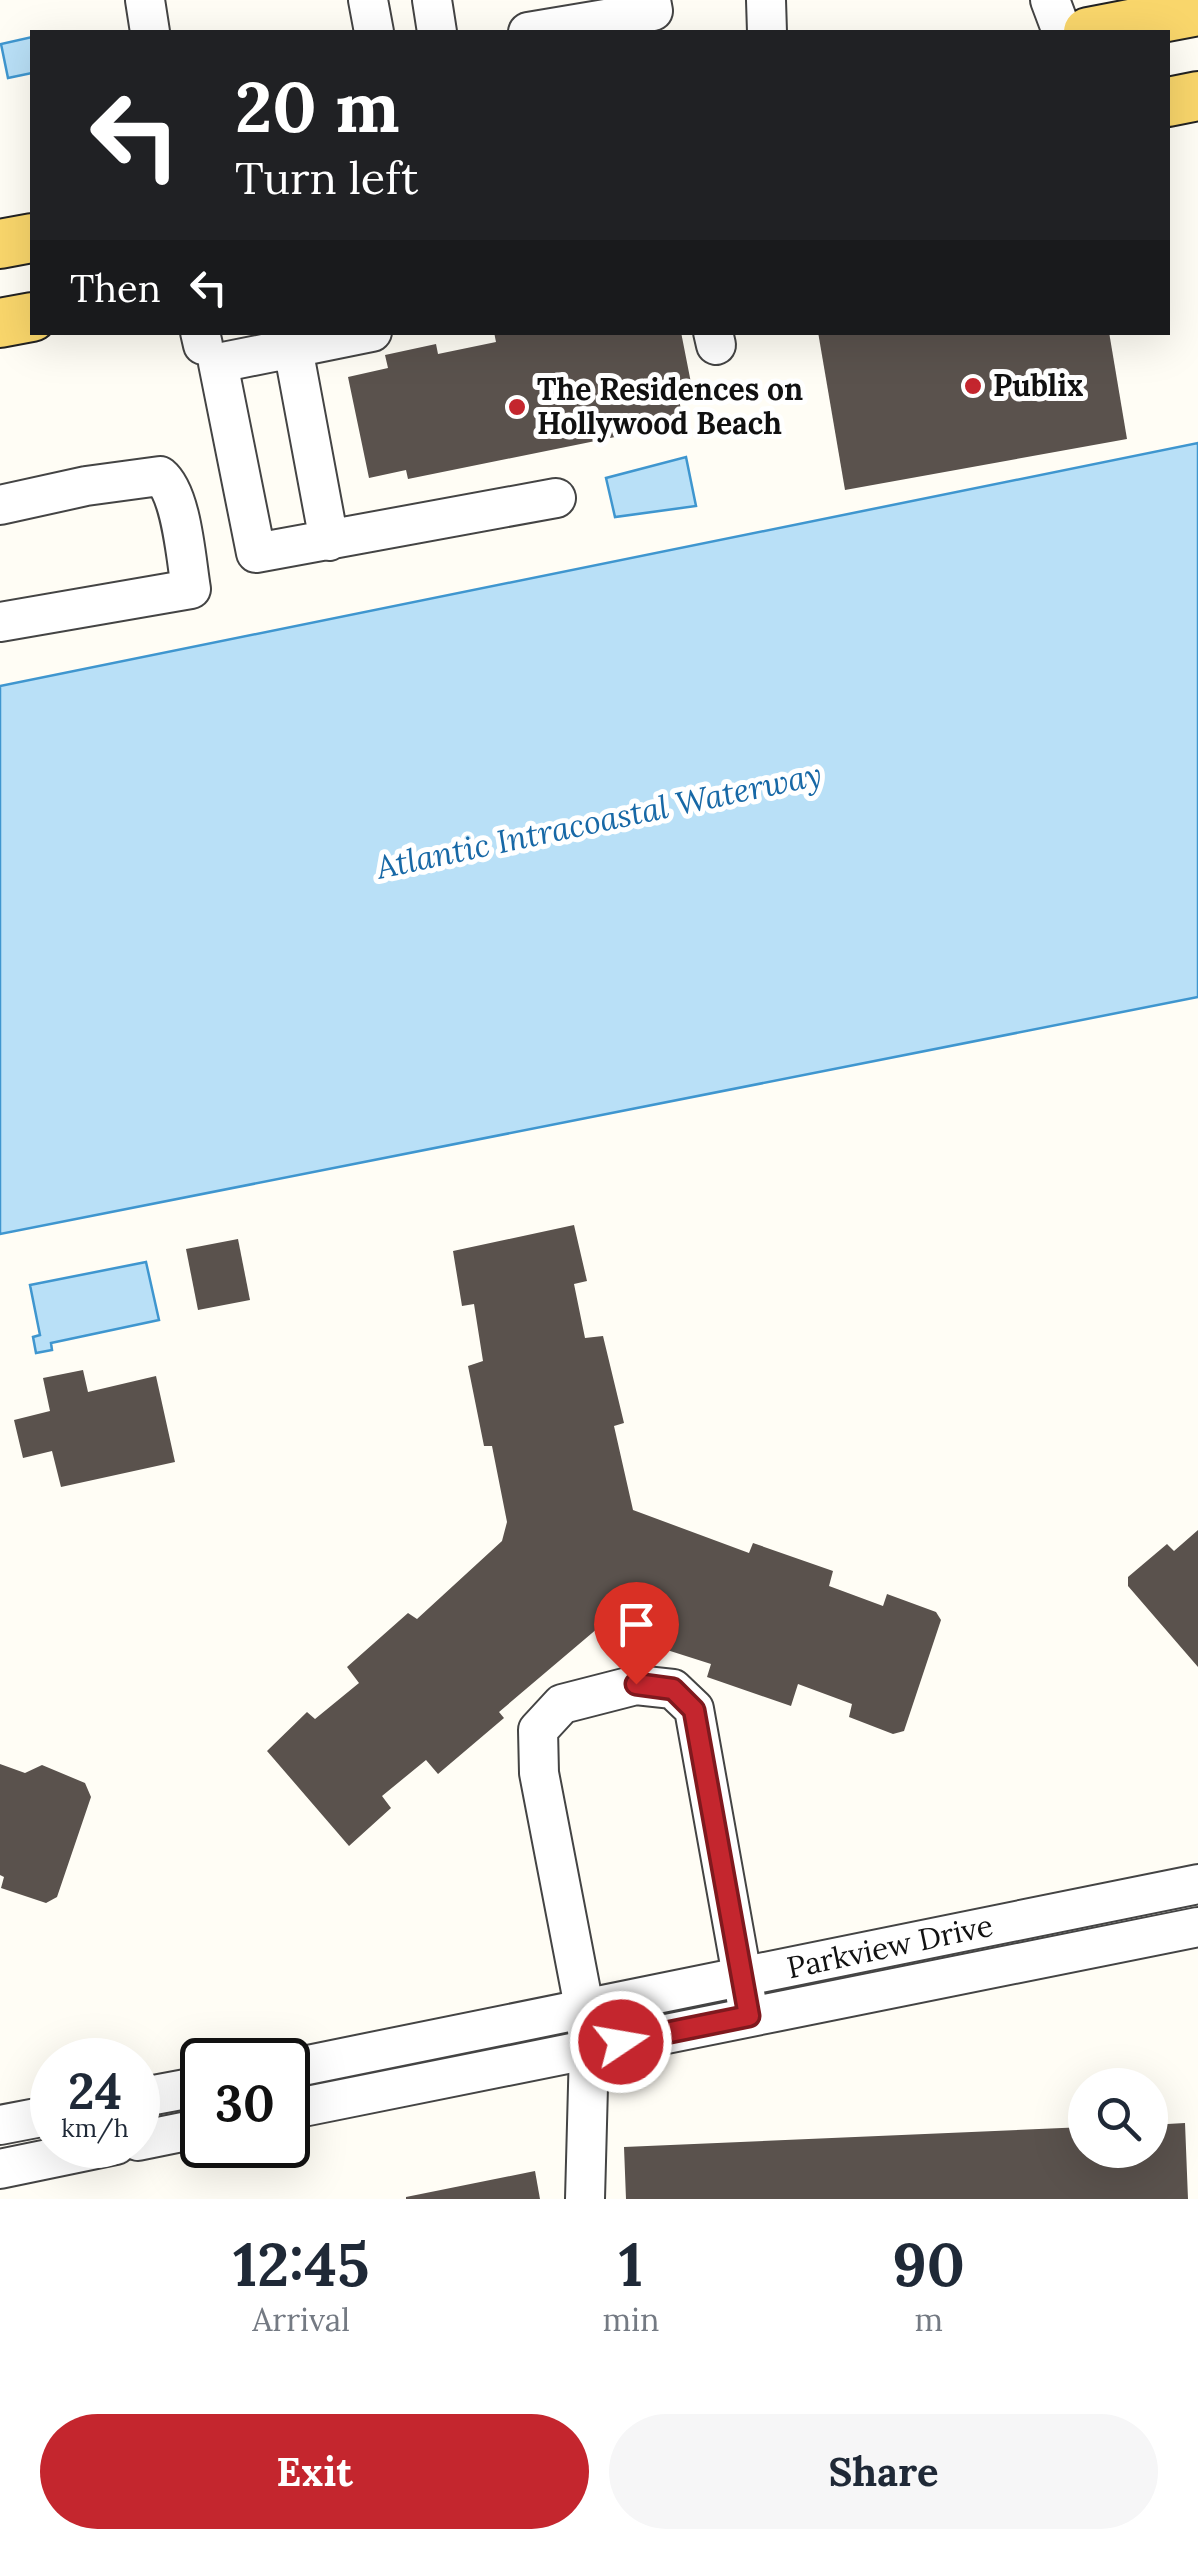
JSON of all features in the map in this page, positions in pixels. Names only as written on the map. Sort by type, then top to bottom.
[{"type":"main road","points":[[1093,30],[1147,10],[1198,11]]},
{"type":"main road","points":[[1170,102],[1198,96]]},
{"type":"main road","points":[[0,244],[30,238]]},
{"type":"main road","points":[[0,323],[30,317]]},
{"type":"street","points":[[145,0],[150,30]]},
{"type":"street","points":[[368,0],[374,30]]},
{"type":"street","points":[[432,0],[437,30]]},
{"type":"street","points":[[540,30],[652,11],[650,0]]},
{"type":"street","points":[[766,0],[767,30]]},
{"type":"street","points":[[1050,0],[1061,30]]},
{"type":"street","points":[[357,335],[218,363],[256,553],[556,498]]},
{"type":"street","points":[[292,348],[330,540]]},
{"type":"street","points":[[0,505],[86,486],[160,476],[169,483],[175,498],[191,589],[0,622]]},
{"type":"street","points":[[585,2199],[587,2030],[539,1773],[538,1730],[562,1704],[636,1684],[673,1689],[694,1710],[749,2016]]},
{"type":"street","name":"Parkview Drive","points":[[310,2104],[587,2030],[742,1978],[1198,1884]]},
{"type":"street","name":"Parkview Drive","points":[[310,2066],[587,2030],[749,2016],[1198,1927]]},
{"type":"street","points":[[0,2125],[30,2119]]},
{"type":"street","points":[[0,2168],[30,2162]]},
{"type":"water","points":[[30,37],[30,73],[8,78],[1,44]]},
{"type":"water","name":"Atlantic Intracoastal Waterway","points":[[1198,443],[1198,997],[0,1234],[0,686]]},
{"type":"water","points":[[686,457],[696,506],[615,517],[606,478]]},
{"type":"water","points":[[146,1262],[159,1320],[51,1343],[52,1350],[36,1353],[33,1337],[40,1335],[30,1285]]},
{"type":"building","name":"The Residences on Hollywood Beach","points":[[495,335],[682,335],[692,388],[677,391],[684,423],[408,479],[406,470],[369,478],[348,377],[388,368],[385,355],[436,344],[438,354],[496,342]]},
{"type":"building","name":"Publix","points":[[819,335],[1110,335],[1127,439],[845,490]]},
{"type":"building","points":[[574,1225],[587,1281],[574,1284],[585,1338],[603,1336],[624,1423],[614,1426],[633,1510],[749,1553],[753,1543],[833,1571],[829,1586],[883,1606],[887,1594],[936,1612],[941,1620],[904,1731],[893,1734],[849,1717],[852,1704],[798,1684],[791,1706],[707,1677],[711,1664],[598,1628],[499,1712],[504,1718],[438,1774],[426,1760],[382,1796],[391,1808],[349,1846],[267,1751],[307,1712],[315,1719],[359,1683],[347,1667],[408,1613],[417,1619],[502,1541],[507,1522],[492,1446],[484,1446],[468,1366],[483,1361],[474,1304],[462,1306],[453,1251]]},
{"type":"building","points":[[238,1239],[250,1300],[198,1310],[186,1249]]},
{"type":"building","points":[[83,1370],[88,1392],[156,1376],[175,1462],[61,1487],[52,1451],[23,1458],[14,1420],[50,1411],[43,1378]]},
{"type":"building","points":[[1198,1530],[1198,1667],[1128,1586],[1128,1577],[1167,1544],[1174,1551]]},
{"type":"building","points":[[0,1764],[25,1773],[42,1765],[85,1783],[91,1797],[57,1897],[46,1903],[1,1888],[4,1877],[0,1875]]},
{"type":"building","points":[[1185,2123],[1188,2199],[626,2199],[624,2147],[1068,2128],[1068,2168],[1168,2168],[1168,2124]]},
{"type":"building","points":[[535,2171],[540,2199],[406,2199],[406,2197]]},
{"type":"place","name":"Publix","points":[[973,386]]},
{"type":"place","name":"The Residences on Hollywood Beach","points":[[517,407]]},
{"type":"route","points":[[621,2042],[749,2016],[694,1710],[673,1689],[636,1684]]}]
